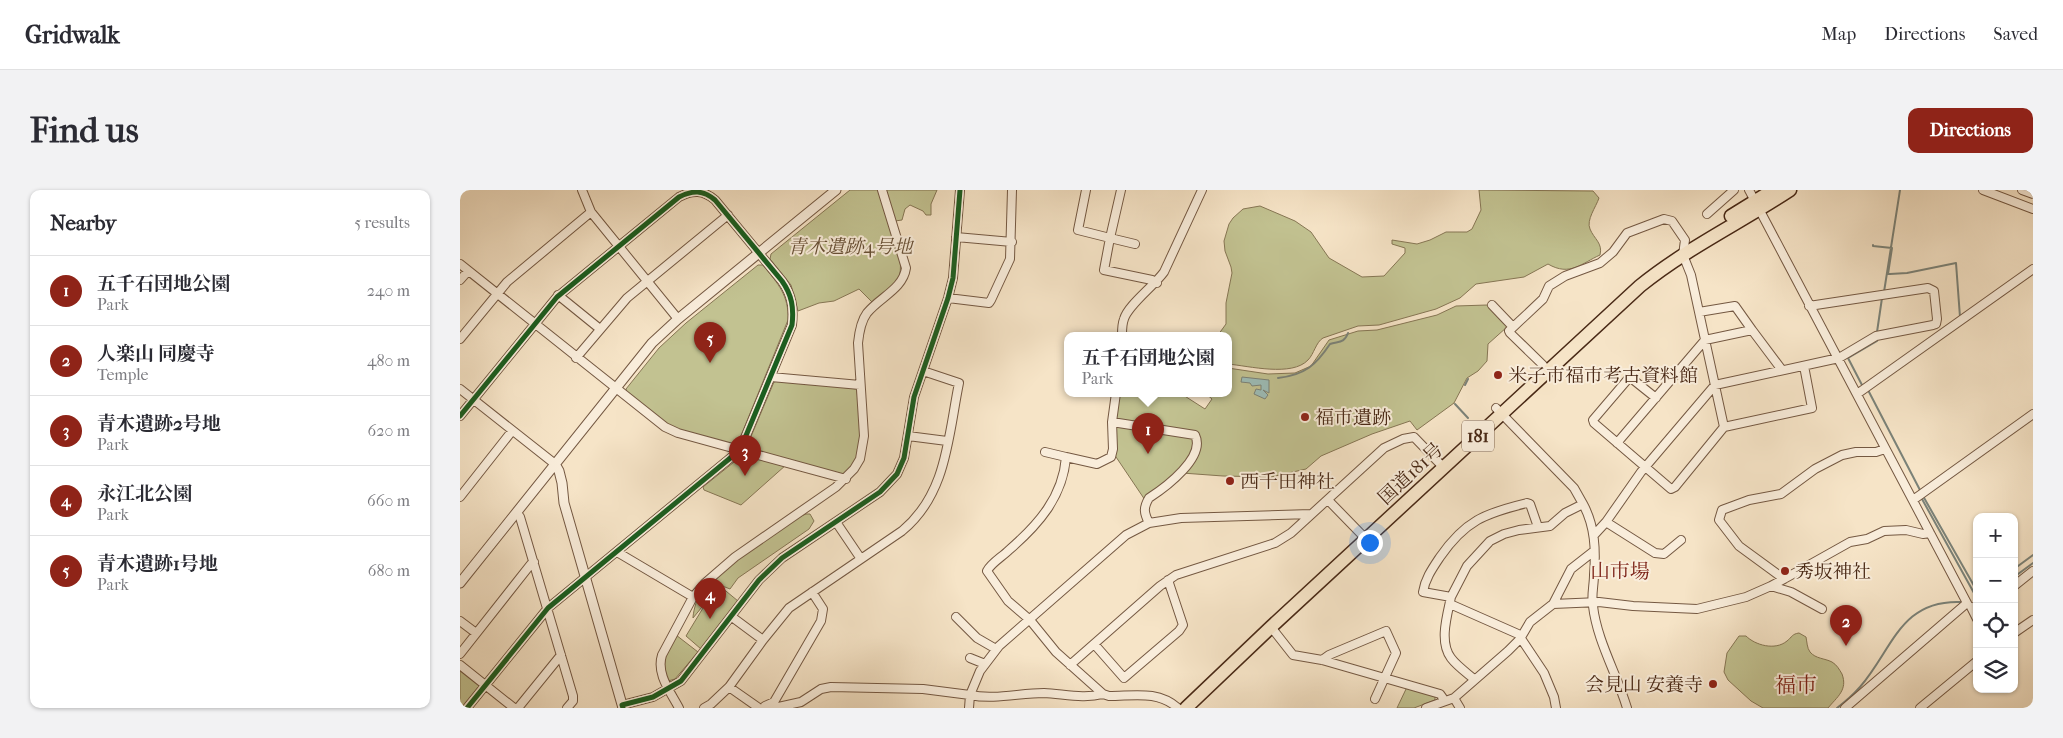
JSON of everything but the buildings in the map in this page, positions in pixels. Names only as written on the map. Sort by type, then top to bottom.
[{"type":"highway","name":"国道181号","points":[[1757,206],[1773,190]]},
{"type":"highway","name":"国道181号","points":[[1498,411],[1543,365],[1648,269],[1712,235],[1757,206],[1790,190]]},
{"type":"highway","name":"国道181号","points":[[1186,708],[1498,411],[1684,249]]},
{"type":"highway","name":"国道181号","points":[[1179,708],[1235,652],[1364,537]]},
{"type":"street","points":[[582,190],[591,212],[678,319]]},
{"type":"street","points":[[672,190],[679,197]]},
{"type":"street","points":[[461,578],[517,513],[652,343],[678,319],[836,190]]},
{"type":"street","points":[[680,708],[661,675],[659,664],[662,654],[693,597],[705,583],[735,557],[846,479],[860,459],[863,446],[858,343],[860,328],[867,313],[902,281],[906,268],[882,190]]},
{"type":"street","points":[[460,389],[555,464],[559,472],[564,503],[622,706],[653,697],[681,681],[759,580],[782,558],[880,492],[897,474],[904,458],[914,397],[953,278],[960,190]]},
{"type":"street","points":[[948,298],[989,303],[1010,259],[1012,242],[1012,190]]},
{"type":"street","points":[[1086,190],[1078,230],[1135,244]]},
{"type":"street","points":[[1121,190],[1104,270],[1157,282]]},
{"type":"street","points":[[1122,332],[1124,319],[1128,312],[1164,272],[1202,190]]},
{"type":"street","points":[[1707,214],[1734,190]]},
{"type":"street","points":[[1749,190],[1912,500],[1972,607],[1845,708]]},
{"type":"street","points":[[1984,190],[2033,209]]},
{"type":"street","points":[[2022,190],[2033,194]]},
{"type":"street","points":[[460,416],[558,295],[679,197],[692,191],[708,193],[786,287],[792,299],[794,312],[792,325],[740,450],[548,608],[467,708]]},
{"type":"street","points":[[460,339],[507,282],[591,212]]},
{"type":"street","points":[[576,358],[619,306],[646,281],[728,215]]},
{"type":"street","points":[[1543,365],[1510,333],[1513,328],[1543,299],[1549,286],[1565,276],[1600,263],[1612,252],[1627,233],[1657,221],[1668,219],[1683,235],[1684,249],[1724,427]]},
{"type":"street","points":[[956,237],[1012,242]]},
{"type":"street","points":[[460,264],[666,428],[678,433],[846,479]]},
{"type":"street","points":[[1857,394],[2033,269]]},
{"type":"street","points":[[460,280],[468,271]]},
{"type":"street","points":[[1594,535],[1606,522],[1646,468],[1715,385],[1839,358],[1876,336],[1936,324],[1937,319],[1934,291],[1928,288],[1809,306]]},
{"type":"street","points":[[558,295],[600,329]]},
{"type":"street","points":[[1492,305],[1513,328]]},
{"type":"street","points":[[1699,312],[1735,306],[1782,370]]},
{"type":"street","points":[[1617,444],[1705,340],[1752,330]]},
{"type":"street","points":[[1656,398],[1631,378],[1628,379],[1593,420],[1617,444],[1669,488],[1673,488],[1724,427],[1812,408],[1804,366]]},
{"type":"street","points":[[704,708],[729,687],[763,640],[790,608],[902,531],[916,520],[926,506],[937,486],[959,383],[922,371]]},
{"type":"street","points":[[771,377],[860,385]]},
{"type":"street","points":[[1045,452],[1097,464],[1111,457],[1112,422],[1115,397]]},
{"type":"street","points":[[1498,411],[1574,488],[1588,514],[1594,535],[1592,603],[1600,637],[1627,708]]},
{"type":"street","points":[[1912,500],[2033,414]]},
{"type":"street","points":[[1112,422],[1195,434],[1198,440],[1196,452],[1191,461],[1149,498],[1145,505],[1144,513],[1149,523]]},
{"type":"street","points":[[460,497],[512,431]]},
{"type":"street","points":[[908,436],[947,441]]},
{"type":"street","points":[[1070,665],[1160,586],[1176,575],[1275,543],[1292,533],[1384,448],[1403,439],[1414,437],[1441,465]]},
{"type":"street","points":[[1784,579],[1739,546],[1718,520],[1718,515],[1722,510],[1749,500],[1781,494],[1815,469],[1842,455],[1856,452],[1876,452],[1885,449]]},
{"type":"street","points":[[1066,457],[1063,479],[1053,501],[1019,542],[987,570],[1008,601],[1030,620],[1056,652],[1102,694],[1109,696],[1157,696],[1179,708]]},
{"type":"street","points":[[1328,500],[1364,537]]},
{"type":"street","points":[[1538,527],[1530,504],[1527,503],[1492,512],[1463,528],[1449,544],[1424,582],[1422,592],[1450,601],[1514,632],[1544,672],[1554,697],[1556,708]]},
{"type":"street","points":[[1474,679],[1447,652],[1445,639],[1450,601],[1467,566],[1490,541],[1504,534],[1550,526],[1565,513],[1583,504]]},
{"type":"street","points":[[517,513],[520,517],[534,562],[573,696],[573,701],[567,708]]},
{"type":"street","points":[[968,708],[970,696],[985,664],[996,649],[1126,535],[1149,523],[1181,518],[1311,514]]},
{"type":"street","points":[[836,522],[861,559]]},
{"type":"street","points":[[1606,522],[1657,554],[1664,554],[1681,540]]},
{"type":"street","points":[[1553,604],[1614,603],[1634,606],[1697,609],[1746,597],[1771,586],[1850,542],[1867,539],[1884,531],[1906,530],[1923,534],[1930,533]]},
{"type":"street","points":[[1426,708],[1454,698],[1520,638],[1530,622],[1553,604],[1571,569],[1594,551]]},
{"type":"street","points":[[617,552],[693,597]]},
{"type":"street","points":[[460,654],[534,562]]},
{"type":"street","points":[[2018,583],[2033,571]]},
{"type":"street","points":[[1095,645],[1124,678],[1179,632],[1183,625],[1168,580]]},
{"type":"street","points":[[1771,586],[1791,592],[1822,609]]},
{"type":"street","points":[[762,707],[774,702],[821,621],[823,608],[812,592]]},
{"type":"street","points":[[732,617],[763,640]]},
{"type":"street","points":[[956,617],[977,638],[996,649]]},
{"type":"street","points":[[2018,630],[2033,620]]},
{"type":"street","points":[[460,621],[476,633]]},
{"type":"street","points":[[1271,627],[1293,655],[1322,660],[1440,694],[1445,701]]},
{"type":"street","points":[[1322,660],[1329,655],[1386,631],[1396,653],[1375,699]]},
{"type":"street","points":[[460,665],[516,708],[562,655]]},
{"type":"street","points":[[970,658],[985,664]]},
{"type":"street","points":[[1920,708],[1973,664]]},
{"type":"street","points":[[729,687],[762,707],[774,708],[801,702],[821,689],[831,687],[923,689],[990,697],[1042,693],[1094,696],[1102,694]]},
{"type":"street","points":[[1454,698],[1460,708]]},
{"type":"green space","name":"青木遺跡4号地","points":[[850,190],[879,190],[898,248],[900,271],[898,279],[890,289],[873,303],[859,289],[834,301],[819,303],[798,311],[791,285],[770,259],[771,254]]},
{"type":"green space","points":[[886,190],[937,190],[931,204],[931,215],[926,215],[923,211],[910,205],[905,209],[902,220],[895,221]]},
{"type":"green space","points":[[1479,190],[1593,191],[1599,198],[1589,225],[1599,244],[1600,255],[1569,269],[1556,268],[1548,264],[1524,277],[1476,284],[1460,298],[1436,309],[1379,325],[1358,326],[1323,338],[1308,360],[1292,368],[1270,369],[1232,365],[1232,332],[1220,332],[1226,324],[1226,303],[1232,273],[1224,241],[1229,224],[1243,209],[1260,206],[1295,221],[1311,232],[1329,258],[1362,277],[1384,276],[1405,253],[1405,248],[1392,244],[1392,240],[1417,244],[1446,232],[1467,232],[1472,229],[1481,210]]},
{"type":"green space","points":[[758,265],[763,265],[782,290],[787,304],[788,320],[738,443],[734,445],[673,428],[627,394],[626,389],[659,348],[686,323]]},
{"type":"green space","points":[[1487,305],[1507,327],[1488,344],[1487,361],[1478,371],[1467,378],[1454,403],[1417,430],[1410,421],[1372,434],[1321,456],[1306,469],[1271,477],[1182,473],[1197,456],[1200,446],[1198,435],[1118,421],[1116,418],[1119,397],[1186,397],[1205,409],[1212,399],[1210,397],[1232,397],[1232,369],[1268,374],[1295,373],[1311,366],[1329,340],[1358,331],[1377,330],[1437,315],[1456,306]]},
{"type":"green space","points":[[778,380],[857,389],[861,439],[858,456],[846,475],[748,449],[747,446],[774,382]]},
{"type":"green space","points":[[1118,426],[1194,438],[1190,459],[1145,500],[1114,454],[1115,428]]},
{"type":"green space","points":[[744,454],[786,465],[741,505],[704,490],[703,487]]},
{"type":"green space","points":[[806,514],[810,514],[814,521],[809,529],[738,578],[730,589],[720,585],[693,618],[699,596],[718,576],[766,538]]},
{"type":"green space","points":[[721,587],[738,601],[701,649],[686,636],[706,603]]},
{"type":"green space","points":[[1799,633],[1806,637],[1808,649],[1812,654],[1832,662],[1842,674],[1843,689],[1828,708],[1763,708],[1751,701],[1728,680],[1724,672],[1727,653],[1739,636],[1746,636],[1765,646],[1777,646]]},
{"type":"green space","points":[[676,635],[698,652],[675,679],[668,681],[664,668],[665,657]]},
{"type":"green space","points":[[460,668],[479,683],[479,686],[462,708],[460,708]]},
{"type":"green space","points":[[1407,687],[1435,696],[1435,700],[1414,708],[1397,708]]},
{"type":"water","points":[[1242,377],[1269,380],[1269,393],[1263,390],[1268,395],[1265,399],[1254,394],[1256,389],[1261,390],[1261,385],[1252,386],[1250,383],[1241,382]]},
{"type":"waterway","points":[[1884,292],[1900,190]]},
{"type":"waterway","points":[[1873,245],[1892,248],[1888,274],[1907,273],[1956,263],[1960,317]]},
{"type":"waterway","points":[[1877,332],[1882,298]]},
{"type":"waterway","points":[[1278,378],[1287,377],[1309,368],[1320,358],[1330,344],[1343,341],[1348,333]]},
{"type":"waterway","points":[[1862,385],[1848,358],[1877,341]]},
{"type":"waterway","points":[[1465,385],[1468,379]]},
{"type":"waterway","points":[[1868,390],[1921,492]]},
{"type":"waterway","points":[[1455,404],[1468,418]]},
{"type":"waterway","points":[[1924,495],[1973,584]]},
{"type":"waterway","points":[[1922,499],[1973,591]]},
{"type":"waterway","points":[[2018,566],[2033,555]]},
{"type":"waterway","points":[[2018,574],[2033,563]]},
{"type":"waterway","points":[[1837,708],[1860,687],[1900,629],[1911,618],[1925,609],[1941,603],[1962,602]]},
{"type":"cycle path","points":[[623,708],[622,705],[653,697],[681,681],[759,580],[782,558],[880,492],[897,474],[904,458],[914,397],[953,278],[960,190]]},
{"type":"cycle path","points":[[460,416],[557,297],[679,197],[684,195],[698,192],[706,194],[715,200],[782,281],[790,297],[793,313],[792,325],[740,450],[548,608],[467,708]]},
{"type":"place","name":"青木遺跡1号地","points":[[710,363]]},
{"type":"place","name":"米子市福市考古資料館","points":[[1498,375]]},
{"type":"place","name":"福市遺跡","points":[[1305,417]]},
{"type":"place","name":"五千石団地公園","points":[[1148,454]]},
{"type":"place","name":"青木遺跡2号地","points":[[745,476]]},
{"type":"place","name":"西千田神社","points":[[1230,481]]},
{"type":"place","name":"秀坂神社","points":[[1785,571]]},
{"type":"place","name":"永江北公園","points":[[710,619]]},
{"type":"place","name":"人楽山 同慶寺","points":[[1846,646]]},
{"type":"place","name":"会見山 安養寺","points":[[1713,684]]},
{"type":"district","name":"山市場","points":[[1620,571]]},
{"type":"district","name":"福市","points":[[1796,685]]}]
